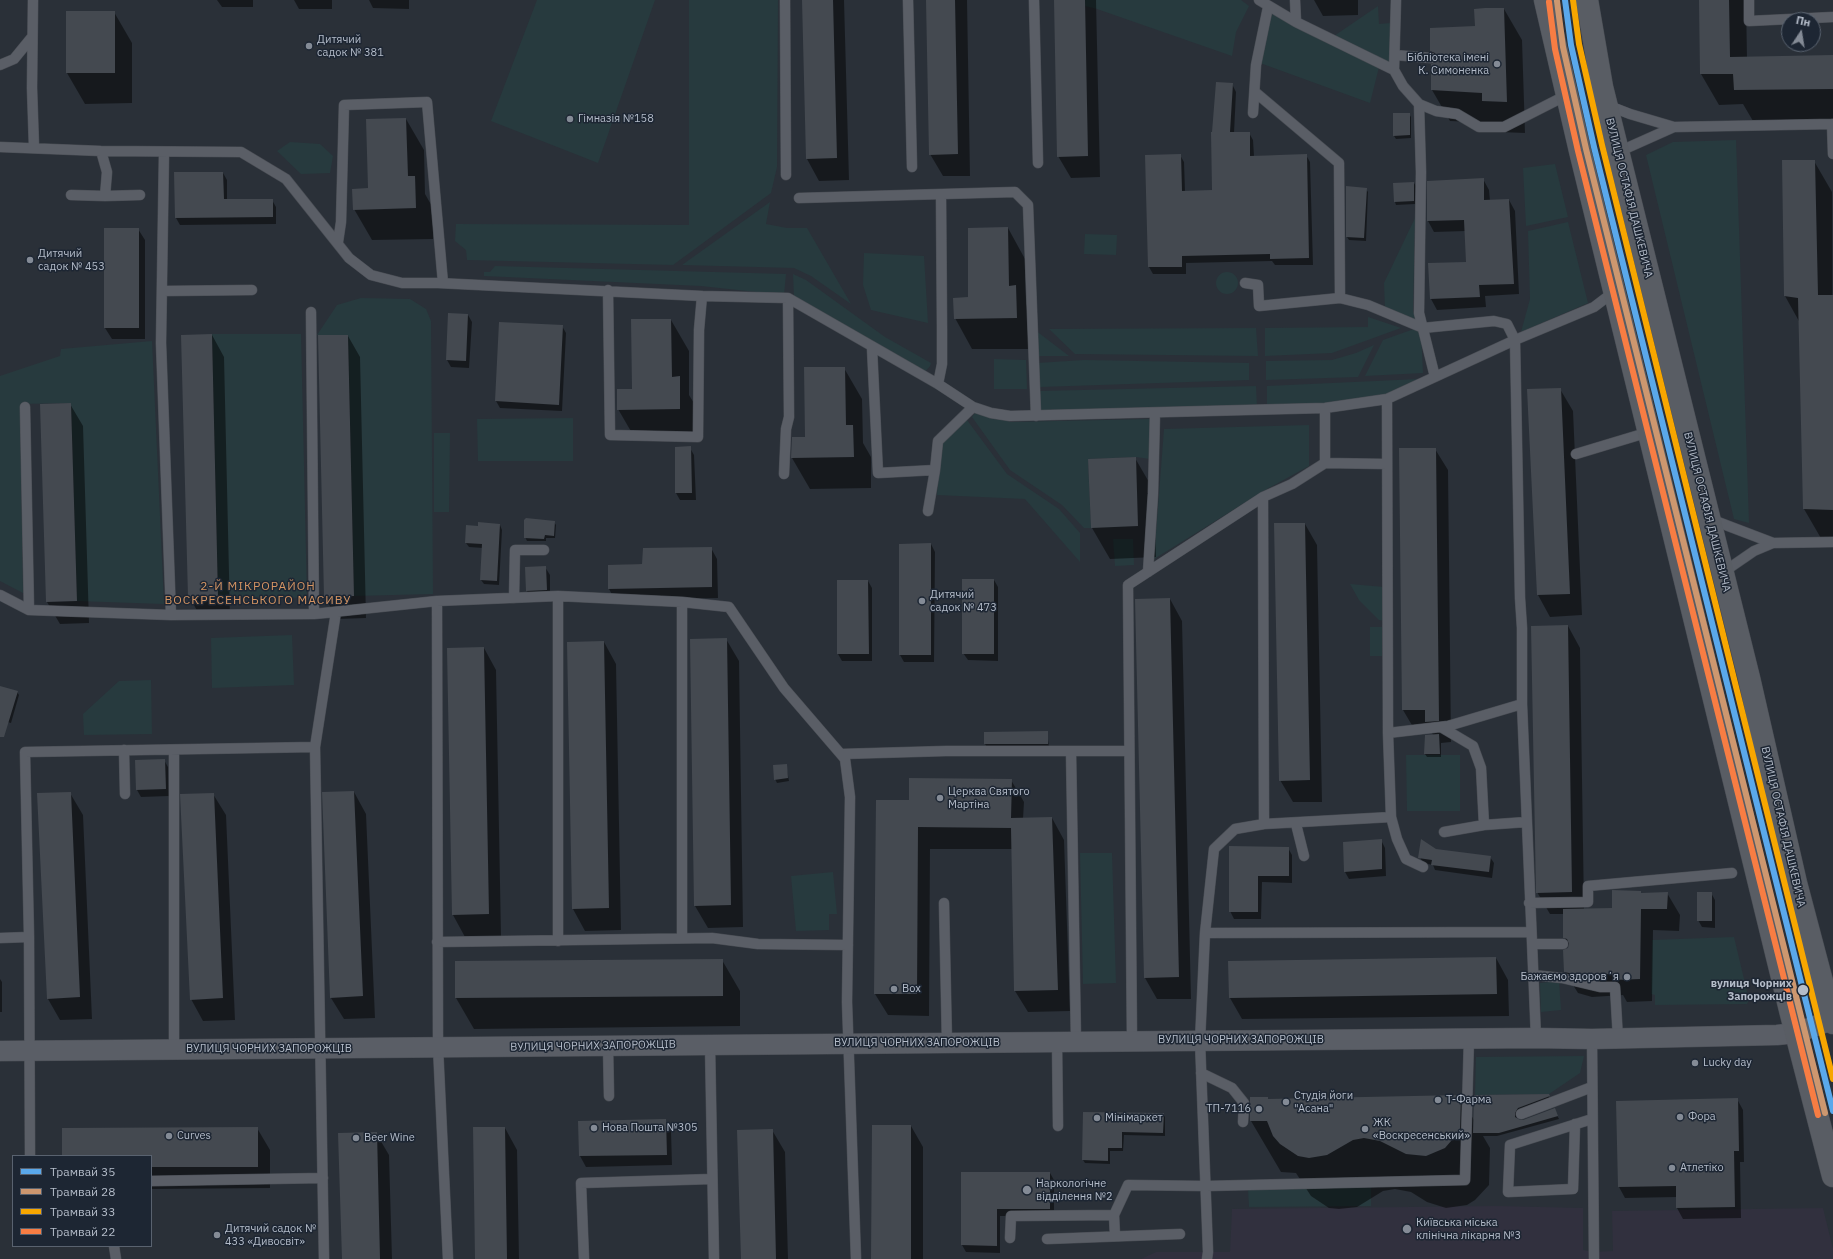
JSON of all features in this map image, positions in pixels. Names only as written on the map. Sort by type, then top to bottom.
[{"type":"street","points":[[1545,0],[1566,93],[1796,1033],[1833,1176]]},
{"type":"street","name":"ВУЛИЦЯ ОСТАФІЯ ДАШКЕВИЧА","points":[[1587,0],[1606,105],[1748,678],[1796,883],[1833,1021]]},
{"type":"street","name":"ВУЛИЦЯ ЧОРНИХ ЗАПОРОЖЦІВ","points":[[0,1051],[1469,1038],[1592,1039],[1777,1036],[1796,1033],[1833,1021]]},
{"type":"lane","points":[[33,0],[32,36],[34,147]]},
{"type":"lane","points":[[785,0],[786,175]]},
{"type":"lane","points":[[908,0],[912,167]]},
{"type":"lane","points":[[1034,0],[1038,164]]},
{"type":"lane","points":[[1259,0],[1296,22],[1394,70]]},
{"type":"lane","points":[[1296,0],[1296,22]]},
{"type":"lane","points":[[1396,0],[1394,70],[1403,86],[1419,104],[1436,111],[1457,114],[1479,127],[1504,126],[1563,97],[1566,93]]},
{"type":"lane","points":[[1749,0],[1749,21],[1833,17]]},
{"type":"lane","points":[[1253,113],[1256,65],[1268,6]]},
{"type":"lane","points":[[0,65],[14,59],[32,36]]},
{"type":"lane","points":[[1395,55],[1431,58]]},
{"type":"lane","points":[[1255,92],[1339,164],[1340,298]]},
{"type":"lane","points":[[338,242],[341,222],[344,105],[427,102],[443,283]]},
{"type":"lane","points":[[1419,104],[1421,172],[1419,313],[1435,377]]},
{"type":"lane","points":[[1606,105],[1674,127],[1833,124],[1833,154]]},
{"type":"lane","points":[[1618,152],[1674,127]]},
{"type":"lane","points":[[0,148],[34,147],[101,151],[241,152],[286,179],[338,242],[349,258],[371,275],[402,283],[443,283],[608,290],[702,296],[788,298],[872,348],[938,384],[973,407],[991,413],[1036,416],[1325,408],[1387,399],[1515,340],[1594,307],[1615,291]]},
{"type":"lane","points":[[101,151],[107,172],[105,196]]},
{"type":"lane","points":[[164,152],[161,343],[171,615]]},
{"type":"lane","points":[[799,198],[1014,192],[1028,205],[1036,416]]},
{"type":"lane","points":[[71,195],[140,196]]},
{"type":"lane","points":[[938,384],[942,364],[941,195]]},
{"type":"lane","points":[[1245,283],[1258,285],[1259,306],[1340,298],[1368,305],[1423,328],[1494,321],[1507,324],[1515,340],[1520,598],[1522,628],[1522,704],[1530,932],[1532,944],[1536,1038]]},
{"type":"lane","points":[[162,291],[252,290]]},
{"type":"lane","points":[[608,290],[610,435],[698,437],[699,330],[702,296]]},
{"type":"lane","points":[[784,474],[786,429],[789,417],[788,298]]},
{"type":"lane","points":[[310,312],[314,614]]},
{"type":"lane","points":[[872,348],[878,473],[935,470]]},
{"type":"lane","points":[[1387,399],[1388,733],[1391,817],[1397,840],[1406,859],[1424,866]]},
{"type":"lane","points":[[25,407],[29,610]]},
{"type":"lane","points":[[928,511],[938,441],[973,407]]},
{"type":"lane","points":[[1325,408],[1325,463]]},
{"type":"lane","points":[[1148,572],[1153,494],[1155,413]]},
{"type":"lane","points":[[1576,454],[1649,432]]},
{"type":"lane","points":[[1132,1041],[1128,751],[1128,585],[1263,497],[1292,484],[1325,463],[1387,464]]},
{"type":"lane","points":[[1263,497],[1264,824]]},
{"type":"lane","points":[[1708,518],[1773,543]]},
{"type":"lane","points":[[1722,573],[1754,551],[1773,543],[1833,542]]},
{"type":"lane","points":[[514,598],[515,550],[544,550]]},
{"type":"lane","points":[[0,595],[29,610],[171,615],[314,614],[437,601],[558,596],[682,602],[729,607],[784,688],[845,759],[850,797],[848,1044],[856,1259]]},
{"type":"lane","points":[[558,596],[558,941]]},
{"type":"lane","points":[[437,601],[438,1047],[448,1259]]},
{"type":"lane","points":[[682,602],[682,938]]},
{"type":"lane","points":[[324,1259],[322,1048],[315,747],[336,612]]},
{"type":"lane","points":[[1388,733],[1441,727],[1522,704]]},
{"type":"lane","points":[[1441,727],[1473,746],[1481,768],[1484,825]]},
{"type":"lane","points":[[30,1155],[29,937],[25,752],[315,747]]},
{"type":"lane","points":[[124,750],[125,794]]},
{"type":"lane","points":[[174,750],[174,1049]]},
{"type":"lane","points":[[841,754],[946,751],[1128,751]]},
{"type":"lane","points":[[1058,1126],[1067,1042],[1071,751]]},
{"type":"lane","points":[[1207,1259],[1206,1186],[1200,1041],[1205,933],[1214,849],[1235,829],[1264,824],[1296,824],[1391,817]]},
{"type":"lane","points":[[1444,832],[1484,825],[1526,822]]},
{"type":"lane","points":[[1296,824],[1304,856]]},
{"type":"lane","points":[[1529,903],[1588,902],[1588,886],[1732,873]]},
{"type":"lane","points":[[944,903],[946,1043]]},
{"type":"lane","points":[[1205,933],[1530,932]]},
{"type":"lane","points":[[0,938],[29,937]]},
{"type":"lane","points":[[437,942],[712,938],[758,944],[848,945]]},
{"type":"lane","points":[[1532,944],[1563,944]]},
{"type":"lane","points":[[1533,975],[1562,978],[1600,987],[1615,987],[1618,1038]]},
{"type":"lane","points":[[1115,1236],[1114,1215],[1128,1185],[1206,1186],[1465,1180],[1469,1038]]},
{"type":"lane","points":[[1592,1039],[1594,1259]]},
{"type":"lane","points":[[710,1045],[714,1259]]},
{"type":"lane","points":[[608,1046],[609,1096]]},
{"type":"lane","points":[[1201,1074],[1232,1088],[1244,1103],[1243,1122]]},
{"type":"lane","points":[[1521,1114],[1592,1087]]},
{"type":"lane","points":[[1575,1124],[1573,1189],[1508,1192],[1510,1145],[1575,1124],[1592,1119]]},
{"type":"lane","points":[[152,1181],[323,1178]]},
{"type":"lane","points":[[584,1259],[582,1183],[712,1179]]},
{"type":"lane","points":[[1010,1238],[1011,1216],[1114,1215]]},
{"type":"lane","points":[[1047,1239],[1180,1234]]},
{"type":"lane","points":[[114,1247],[116,1259]]},
{"type":"shaded area","name":"Київська міська клінічна лікарня №3","points":[[1497,1206],[1583,1208],[1583,1250],[1594,1252],[1613,1251],[1612,1211],[1823,1208],[1833,1249],[1833,1259],[1141,1259],[1156,1252],[1230,1252],[1232,1209]]},
{"type":"green space","points":[[537,0],[655,0],[598,163],[491,121]]},
{"type":"green space","points":[[689,0],[778,0],[777,167],[771,193],[673,265],[467,260],[466,250],[455,241],[456,224],[689,225]]},
{"type":"green space","points":[[1085,0],[1241,0],[1249,6],[1236,32],[1232,56],[1085,6]]},
{"type":"green space","points":[[1378,6],[1379,24],[1391,23],[1391,65],[1334,36]]},
{"type":"green space","points":[[1272,13],[1379,67],[1370,103],[1260,63]]},
{"type":"green space","points":[[1736,140],[1749,523],[1734,519],[1646,155],[1673,142]]},
{"type":"green space","points":[[290,142],[320,144],[333,156],[330,173],[301,174],[277,151]]},
{"type":"green space","points":[[1555,164],[1568,217],[1526,226],[1523,168]]},
{"type":"green space","points":[[770,202],[766,224],[787,228],[807,228],[851,304],[811,276],[794,268],[682,265]]},
{"type":"green space","points":[[1415,218],[1413,311],[1418,323],[1385,309],[1384,283]]},
{"type":"green space","points":[[1568,222],[1588,303],[1521,332],[1530,299],[1528,231]]},
{"type":"green space","points":[[1085,234],[1117,235],[1116,255],[1084,254]]},
{"type":"green space","points":[[864,253],[924,256],[928,323],[871,310],[863,285]]},
{"type":"green space","points":[[495,266],[786,274],[784,295],[701,286],[484,276],[484,272],[490,272]]},
{"type":"green space","points":[[1227,272],[1235,275],[1238,283],[1235,291],[1227,294],[1219,291],[1216,283],[1219,275]]},
{"type":"green space","points":[[793,274],[806,280],[885,337],[931,363],[930,366],[924,373],[794,297]]},
{"type":"green space","points":[[361,298],[410,299],[426,309],[431,321],[433,594],[354,596],[348,335],[317,335],[337,305]]},
{"type":"green space","points":[[1368,317],[1401,328],[1332,353],[1265,356],[1265,328],[1368,327]]},
{"type":"green space","points":[[1256,328],[1258,356],[1075,354],[1049,329]]},
{"type":"green space","points":[[1414,329],[1421,332],[1423,373],[1365,376],[1383,340]]},
{"type":"green space","points":[[1035,330],[1069,356],[1038,356]]},
{"type":"green space","points":[[212,334],[301,334],[307,598],[218,596]]},
{"type":"green space","points":[[152,341],[164,604],[77,601],[71,403],[20,404],[23,593],[0,581],[0,376],[60,356],[61,349]]},
{"type":"green space","points":[[1374,345],[1358,377],[1266,380],[1266,361],[1332,360],[1356,353]]},
{"type":"green space","points":[[994,359],[1026,360],[1027,389],[994,389]]},
{"type":"green space","points":[[1084,360],[1249,363],[1249,380],[1040,387],[1037,363]]},
{"type":"green space","points":[[1419,379],[1385,396],[1325,405],[1267,406],[1267,386]]},
{"type":"green space","points":[[1256,386],[1257,407],[1039,414],[1039,391]]},
{"type":"green space","points":[[975,413],[1011,422],[1150,419],[1150,459],[1136,457],[1088,459],[1091,528],[1084,528],[1062,505],[1010,470],[972,417]]},
{"type":"green space","points":[[573,418],[573,461],[478,461],[477,419]]},
{"type":"green space","points":[[967,420],[1007,474],[1059,509],[1080,533],[1080,562],[1025,499],[937,495],[941,443]]},
{"type":"green space","points":[[1309,425],[1309,466],[1267,489],[1154,559],[1164,429]]},
{"type":"green space","points":[[434,433],[450,433],[449,512],[434,512]]},
{"type":"green space","points":[[1113,539],[1133,539],[1134,565],[1115,566]]},
{"type":"green space","points":[[1350,584],[1384,587],[1385,621],[1379,620],[1359,600]]},
{"type":"green space","points":[[1370,627],[1382,627],[1382,656],[1370,656]]},
{"type":"green space","points":[[292,635],[294,685],[212,688],[211,638]]},
{"type":"green space","points":[[151,680],[152,734],[84,735],[83,714],[119,681]]},
{"type":"green space","points":[[1406,755],[1460,755],[1460,811],[1407,811]]},
{"type":"green space","points":[[1080,853],[1112,853],[1116,983],[1083,984]]},
{"type":"green space","points":[[833,872],[837,914],[829,914],[829,930],[796,931],[791,876]]},
{"type":"green space","points":[[1734,937],[1749,1000],[1747,1004],[1655,1005],[1655,995],[1651,994],[1652,940]]},
{"type":"green space","points":[[1559,981],[1561,1010],[1541,1012],[1540,983]]},
{"type":"green space","points":[[1584,1056],[1580,1073],[1549,1094],[1475,1095],[1476,1057]]},
{"type":"green space","points":[[1371,1186],[1371,1206],[1249,1207],[1248,1188]]},
{"type":"building","points":[[802,0],[833,0],[837,158],[806,159]]},
{"type":"building","points":[[926,0],[955,0],[958,154],[929,155]]},
{"type":"building","points":[[1054,0],[1085,0],[1088,156],[1057,157]]},
{"type":"building","points":[[1699,0],[1729,0],[1730,57],[1833,55],[1833,89],[1734,90],[1733,74],[1700,74]]},
{"type":"building","points":[[1504,8],[1507,102],[1482,101],[1482,93],[1431,90],[1431,64],[1436,62],[1437,58],[1435,53],[1430,51],[1430,28],[1475,26],[1474,9]]},
{"type":"building","points":[[66,11],[115,11],[115,73],[66,73]]},
{"type":"building","points":[[1216,82],[1233,83],[1230,132],[1250,132],[1250,156],[1307,154],[1309,258],[1270,259],[1270,254],[1182,256],[1182,267],[1148,267],[1145,155],[1181,154],[1182,191],[1212,190],[1211,132]]},
{"type":"building","points":[[1393,113],[1410,113],[1410,135],[1393,136]]},
{"type":"building","points":[[406,118],[408,176],[415,176],[416,208],[353,210],[352,189],[368,188],[366,119]]},
{"type":"building","points":[[1782,160],[1815,160],[1818,295],[1833,295],[1833,510],[1803,509],[1798,298],[1784,296]]},
{"type":"building","points":[[174,172],[223,172],[224,199],[273,199],[273,217],[175,218]]},
{"type":"building","points":[[1484,178],[1484,200],[1509,199],[1514,284],[1479,285],[1480,297],[1430,299],[1428,263],[1466,262],[1464,220],[1427,221],[1427,181]]},
{"type":"building","points":[[1414,182],[1414,201],[1394,202],[1393,183]]},
{"type":"building","points":[[1346,186],[1367,188],[1364,238],[1346,237]]},
{"type":"building","points":[[1008,227],[1009,286],[1016,285],[1017,318],[954,319],[953,298],[968,297],[968,228]]},
{"type":"building","points":[[104,228],[139,228],[139,328],[104,328]]},
{"type":"building","points":[[448,313],[468,314],[466,361],[446,360]]},
{"type":"building","points":[[631,319],[671,319],[672,377],[680,376],[680,409],[617,410],[617,389],[632,389]]},
{"type":"building","points":[[499,322],[563,325],[559,405],[495,401]]},
{"type":"building","points":[[212,334],[218,596],[188,597],[181,335]]},
{"type":"building","points":[[318,335],[348,335],[354,596],[324,597]]},
{"type":"building","points":[[804,367],[845,367],[846,425],[853,425],[854,457],[791,458],[792,437],[805,437]]},
{"type":"building","points":[[1561,388],[1570,594],[1537,595],[1527,389]]},
{"type":"building","points":[[71,403],[77,601],[46,602],[40,404]]},
{"type":"building","points":[[691,446],[692,493],[675,493],[675,447]]},
{"type":"building","points":[[1399,448],[1436,448],[1439,721],[1425,722],[1425,710],[1402,710]]},
{"type":"building","points":[[1136,457],[1138,526],[1091,528],[1088,459]]},
{"type":"building","points":[[526,518],[555,521],[554,536],[545,535],[544,539],[524,538],[524,520]]},
{"type":"building","points":[[478,522],[500,524],[497,581],[480,580],[482,544],[465,543],[466,525],[478,526]]},
{"type":"building","points":[[1274,523],[1305,523],[1310,780],[1279,781]]},
{"type":"building","points":[[931,543],[931,655],[899,655],[899,544]]},
{"type":"building","points":[[712,547],[712,587],[608,589],[608,565],[642,564],[643,548]]},
{"type":"building","points":[[546,566],[547,590],[526,591],[525,567]]},
{"type":"building","points":[[962,579],[994,579],[994,654],[962,654]]},
{"type":"building","points":[[837,580],[868,580],[869,654],[837,654]]},
{"type":"building","points":[[1170,598],[1179,977],[1144,978],[1135,599]]},
{"type":"building","points":[[1568,625],[1572,892],[1536,893],[1531,626]]},
{"type":"building","points":[[727,638],[731,905],[694,906],[690,639]]},
{"type":"building","points":[[604,641],[609,908],[572,909],[567,642]]},
{"type":"building","points":[[484,647],[489,914],[452,915],[447,648]]},
{"type":"building","points":[[0,686],[18,691],[4,737],[0,737]]},
{"type":"building","points":[[1048,731],[1048,744],[984,744],[984,732]]},
{"type":"building","points":[[1439,734],[1440,754],[1424,754],[1425,735]]},
{"type":"building","points":[[165,759],[166,789],[136,790],[135,760]]},
{"type":"building","points":[[787,764],[788,778],[774,780],[773,765]]},
{"type":"building","points":[[909,778],[1012,779],[1011,818],[1052,817],[1058,990],[1014,991],[1011,828],[918,827],[917,994],[874,994],[876,800],[909,800]]},
{"type":"building","points":[[354,791],[363,996],[330,998],[322,792]]},
{"type":"building","points":[[71,792],[80,997],[47,999],[37,793]]},
{"type":"building","points":[[214,793],[223,998],[190,1000],[180,794]]},
{"type":"building","points":[[1382,839],[1382,869],[1344,872],[1343,842]]},
{"type":"building","points":[[1421,839],[1436,849],[1491,856],[1489,872],[1431,865],[1432,860],[1418,858]]},
{"type":"building","points":[[1229,846],[1289,847],[1289,876],[1258,876],[1258,912],[1229,912]]},
{"type":"building","points":[[1612,890],[1641,891],[1641,893],[1668,892],[1667,909],[1641,909],[1640,979],[1614,980],[1612,974],[1579,975],[1564,972],[1563,950],[1568,948],[1569,944],[1567,939],[1563,938],[1563,909],[1612,908]]},
{"type":"building","points":[[1697,892],[1712,892],[1712,921],[1697,921]]},
{"type":"building","points":[[1496,957],[1497,994],[1229,998],[1228,961]]},
{"type":"building","points":[[723,959],[723,996],[455,998],[455,961]]},
{"type":"building","points":[[1549,1094],[1550,1096],[1518,1108],[1515,1113],[1515,1117],[1523,1120],[1555,1108],[1558,1116],[1499,1133],[1473,1133],[1474,1095]]},
{"type":"building","name":"ЖК «Воскресенський»","points":[[1461,1095],[1460,1133],[1458,1133],[1445,1148],[1426,1156],[1406,1154],[1380,1141],[1364,1138],[1353,1140],[1327,1155],[1309,1158],[1298,1156],[1280,1144],[1273,1136],[1267,1121],[1250,1121],[1250,1097],[1268,1097],[1268,1099]]},
{"type":"building","points":[[1738,1098],[1739,1151],[1734,1151],[1735,1207],[1676,1208],[1676,1186],[1618,1187],[1616,1101]]},
{"type":"building","points":[[1083,1112],[1164,1113],[1163,1133],[1122,1132],[1122,1148],[1108,1148],[1108,1161],[1082,1160]]},
{"type":"building","points":[[666,1119],[667,1155],[579,1156],[578,1121]]},
{"type":"building","points":[[872,1125],[911,1125],[911,1259],[871,1259]]},
{"type":"building","points":[[258,1127],[258,1167],[152,1167],[152,1155],[62,1155],[62,1128]]},
{"type":"building","points":[[473,1127],[505,1127],[507,1259],[475,1259]]},
{"type":"building","points":[[773,1129],[776,1259],[741,1259],[737,1130]]},
{"type":"building","points":[[377,1132],[380,1259],[342,1259],[338,1133]]},
{"type":"building","points":[[961,1172],[1050,1172],[1050,1209],[997,1209],[997,1246],[961,1245]]},
{"type":"tram line","name":"35","points":[[1565,0],[1571,45],[1594,147],[1833,1111]]},
{"type":"tram line","name":"33","points":[[1573,0],[1579,44],[1602,145],[1833,1079]]},
{"type":"tram line","name":"28","points":[[1557,1],[1563,47],[1586,149],[1825,1113]]},
{"type":"tram line","name":"22","points":[[1549,2],[1555,49],[1578,151],[1818,1115]]},
{"type":"place","name":"Дитячий садок № 381","points":[[309,46]]},
{"type":"place","name":"Бібліотека імені К. Симоненка","points":[[1497,64]]},
{"type":"place","name":"Гімназія №158","points":[[570,119]]},
{"type":"place","name":"Дитячий садок № 453","points":[[30,260]]},
{"type":"place","name":"Дитячий садок № 473","points":[[922,601]]},
{"type":"place","name":"Церква Святого Мартіна","points":[[940,798]]},
{"type":"place","name":"Бажаємо здоровʼя","points":[[1627,977]]},
{"type":"place","name":"Box","points":[[894,989]]},
{"type":"place","name":"вулиця Чорних Запорожців","points":[[1803,990]]},
{"type":"place","name":"Lucky day","points":[[1695,1063]]},
{"type":"place","name":"Т-Фарма","points":[[1438,1100]]},
{"type":"place","name":"Студія йоги \"Асана\"","points":[[1286,1102]]},
{"type":"place","name":"ТП-7116","points":[[1259,1109]]},
{"type":"place","name":"Фора","points":[[1680,1117]]},
{"type":"place","name":"Мінімаркет","points":[[1097,1118]]},
{"type":"place","name":"Нова Пошта №305","points":[[594,1128]]},
{"type":"place","name":"ЖК «Воскресенський»","points":[[1365,1129]]},
{"type":"place","name":"Curves","points":[[169,1136]]},
{"type":"place","name":"Beer Wine","points":[[356,1138]]},
{"type":"place","name":"Атлетіко","points":[[1672,1168]]},
{"type":"place","name":"Наркологічне відділення №2","points":[[1027,1190]]},
{"type":"place","name":"Київська міська клінічна лікарня №3","points":[[1407,1229]]},
{"type":"place","name":"Дитячий садок № 433 «Дивосвіт»","points":[[217,1235]]},
{"type":"district","name":"2-Й МІКРОРАЙОН ВОСКРЕСЕНСЬКОГО МАСИВУ","points":[[258,594]]}]
